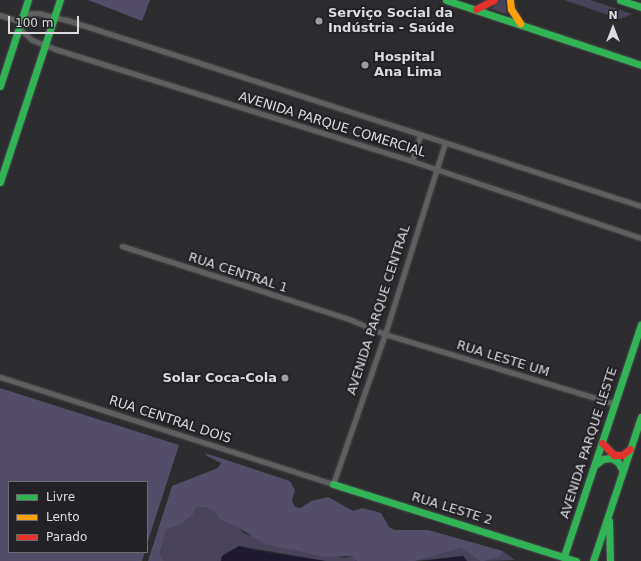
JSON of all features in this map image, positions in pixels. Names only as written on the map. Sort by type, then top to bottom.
[{"type":"street","points":[[0,86],[28,0]]},
{"type":"street","points":[[0,182],[60,0]]},
{"type":"street","points":[[446,0],[520,23],[641,65]]},
{"type":"street","points":[[476,9],[494,0]]},
{"type":"street","points":[[510,0],[511,9],[520,23]]},
{"type":"street","points":[[620,0],[639,4]]},
{"type":"street","name":"AVENIDA PARQUE COMERCIAL","points":[[24,14],[54,16],[641,206]]},
{"type":"street","points":[[0,15],[20,25]]},
{"type":"street","name":"AVENIDA PARQUE COMERCIAL","points":[[20,25],[27,37],[45,45],[412,161],[641,238]]},
{"type":"street","points":[[412,161],[420,134]]},
{"type":"street","name":"AVENIDA PARQUE CENTRAL","points":[[333,484],[385,334],[445,143]]},
{"type":"street","name":"RUA CENTRAL 1","points":[[122,246],[349,319],[385,334]]},
{"type":"street","name":"AVENIDA PARQUE LESTE","points":[[564,556],[641,324]]},
{"type":"street","name":"RUA LESTE UM","points":[[385,334],[615,404]]},
{"type":"street","name":"RUA CENTRAL DOIS","points":[[0,377],[333,484]]},
{"type":"street","points":[[593,561],[641,417]]},
{"type":"street","points":[[602,443],[614,456],[622,455],[631,448]]},
{"type":"street","points":[[595,465],[603,459],[611,458],[618,462],[623,471]]},
{"type":"street","name":"RUA LESTE 2","points":[[333,484],[564,556]]},
{"type":"street","points":[[610,513],[610,561]]},
{"type":"street","points":[[564,556],[576,561]]},
{"type":"shaded area","points":[[88,0],[150,0],[142,21]]},
{"type":"shaded area","points":[[500,0],[505,0],[507,14],[491,9]]},
{"type":"shaded area","points":[[564,0],[591,0],[632,14],[620,19]]},
{"type":"shaded area","points":[[0,388],[179,445],[148,541],[148,481],[8,481],[8,553],[145,553],[142,561],[0,561]]},
{"type":"shaded area","points":[[205,453],[290,481],[295,490],[292,501],[295,507],[301,508],[311,501],[328,497],[353,511],[362,508],[381,513],[389,527],[395,530],[428,530],[503,551],[500,557],[485,561],[480,561],[461,548],[415,561],[357,561],[352,556],[326,557],[265,544],[239,528],[220,520],[214,512],[204,507],[196,507],[193,515],[182,524],[166,529],[160,553],[164,561],[148,561],[172,486],[218,468],[221,463],[207,456]]},
{"type":"shaded area","points":[[196,507],[204,507],[214,512],[220,520],[239,528],[245,534],[344,558],[352,556],[357,561],[325,561],[239,546],[222,556],[221,561],[164,561],[160,553],[166,528],[182,524],[193,515]]},
{"type":"shaded area","points":[[239,546],[253,550],[325,561],[221,561],[222,556]]},
{"type":"shaded area","points":[[461,548],[480,561],[467,561],[463,556],[415,561]]},
{"type":"shaded area","points":[[503,551],[515,560],[485,561],[500,557]]},
{"type":"shaded area","points":[[463,556],[467,561],[424,561]]},
{"type":"traffic: fast","points":[[0,86],[28,0]]},
{"type":"traffic: fast","points":[[0,182],[60,0]]},
{"type":"traffic: fast","points":[[446,0],[641,65]]},
{"type":"traffic: fast","points":[[620,0],[641,7]]},
{"type":"traffic: fast","points":[[564,556],[641,324]]},
{"type":"traffic: fast","points":[[593,561],[641,417]]},
{"type":"traffic: fast","points":[[595,465],[603,459],[611,458],[618,462],[623,471]]},
{"type":"traffic: fast","points":[[333,484],[576,561]]},
{"type":"traffic: fast","points":[[609,521],[610,561]]},
{"type":"traffic: slow","points":[[510,0],[511,9],[520,23]]},
{"type":"traffic: jam","points":[[476,9],[494,0]]},
{"type":"traffic: jam","points":[[602,443],[614,455],[622,455],[630,449]]},
{"type":"place","name":"Serviço Social da Indústria - Saúde","points":[[319,21]]},
{"type":"place","name":"Hospital Ana Lima","points":[[365,65]]},
{"type":"place","name":"Solar Coca-Cola","points":[[285,378]]}]
